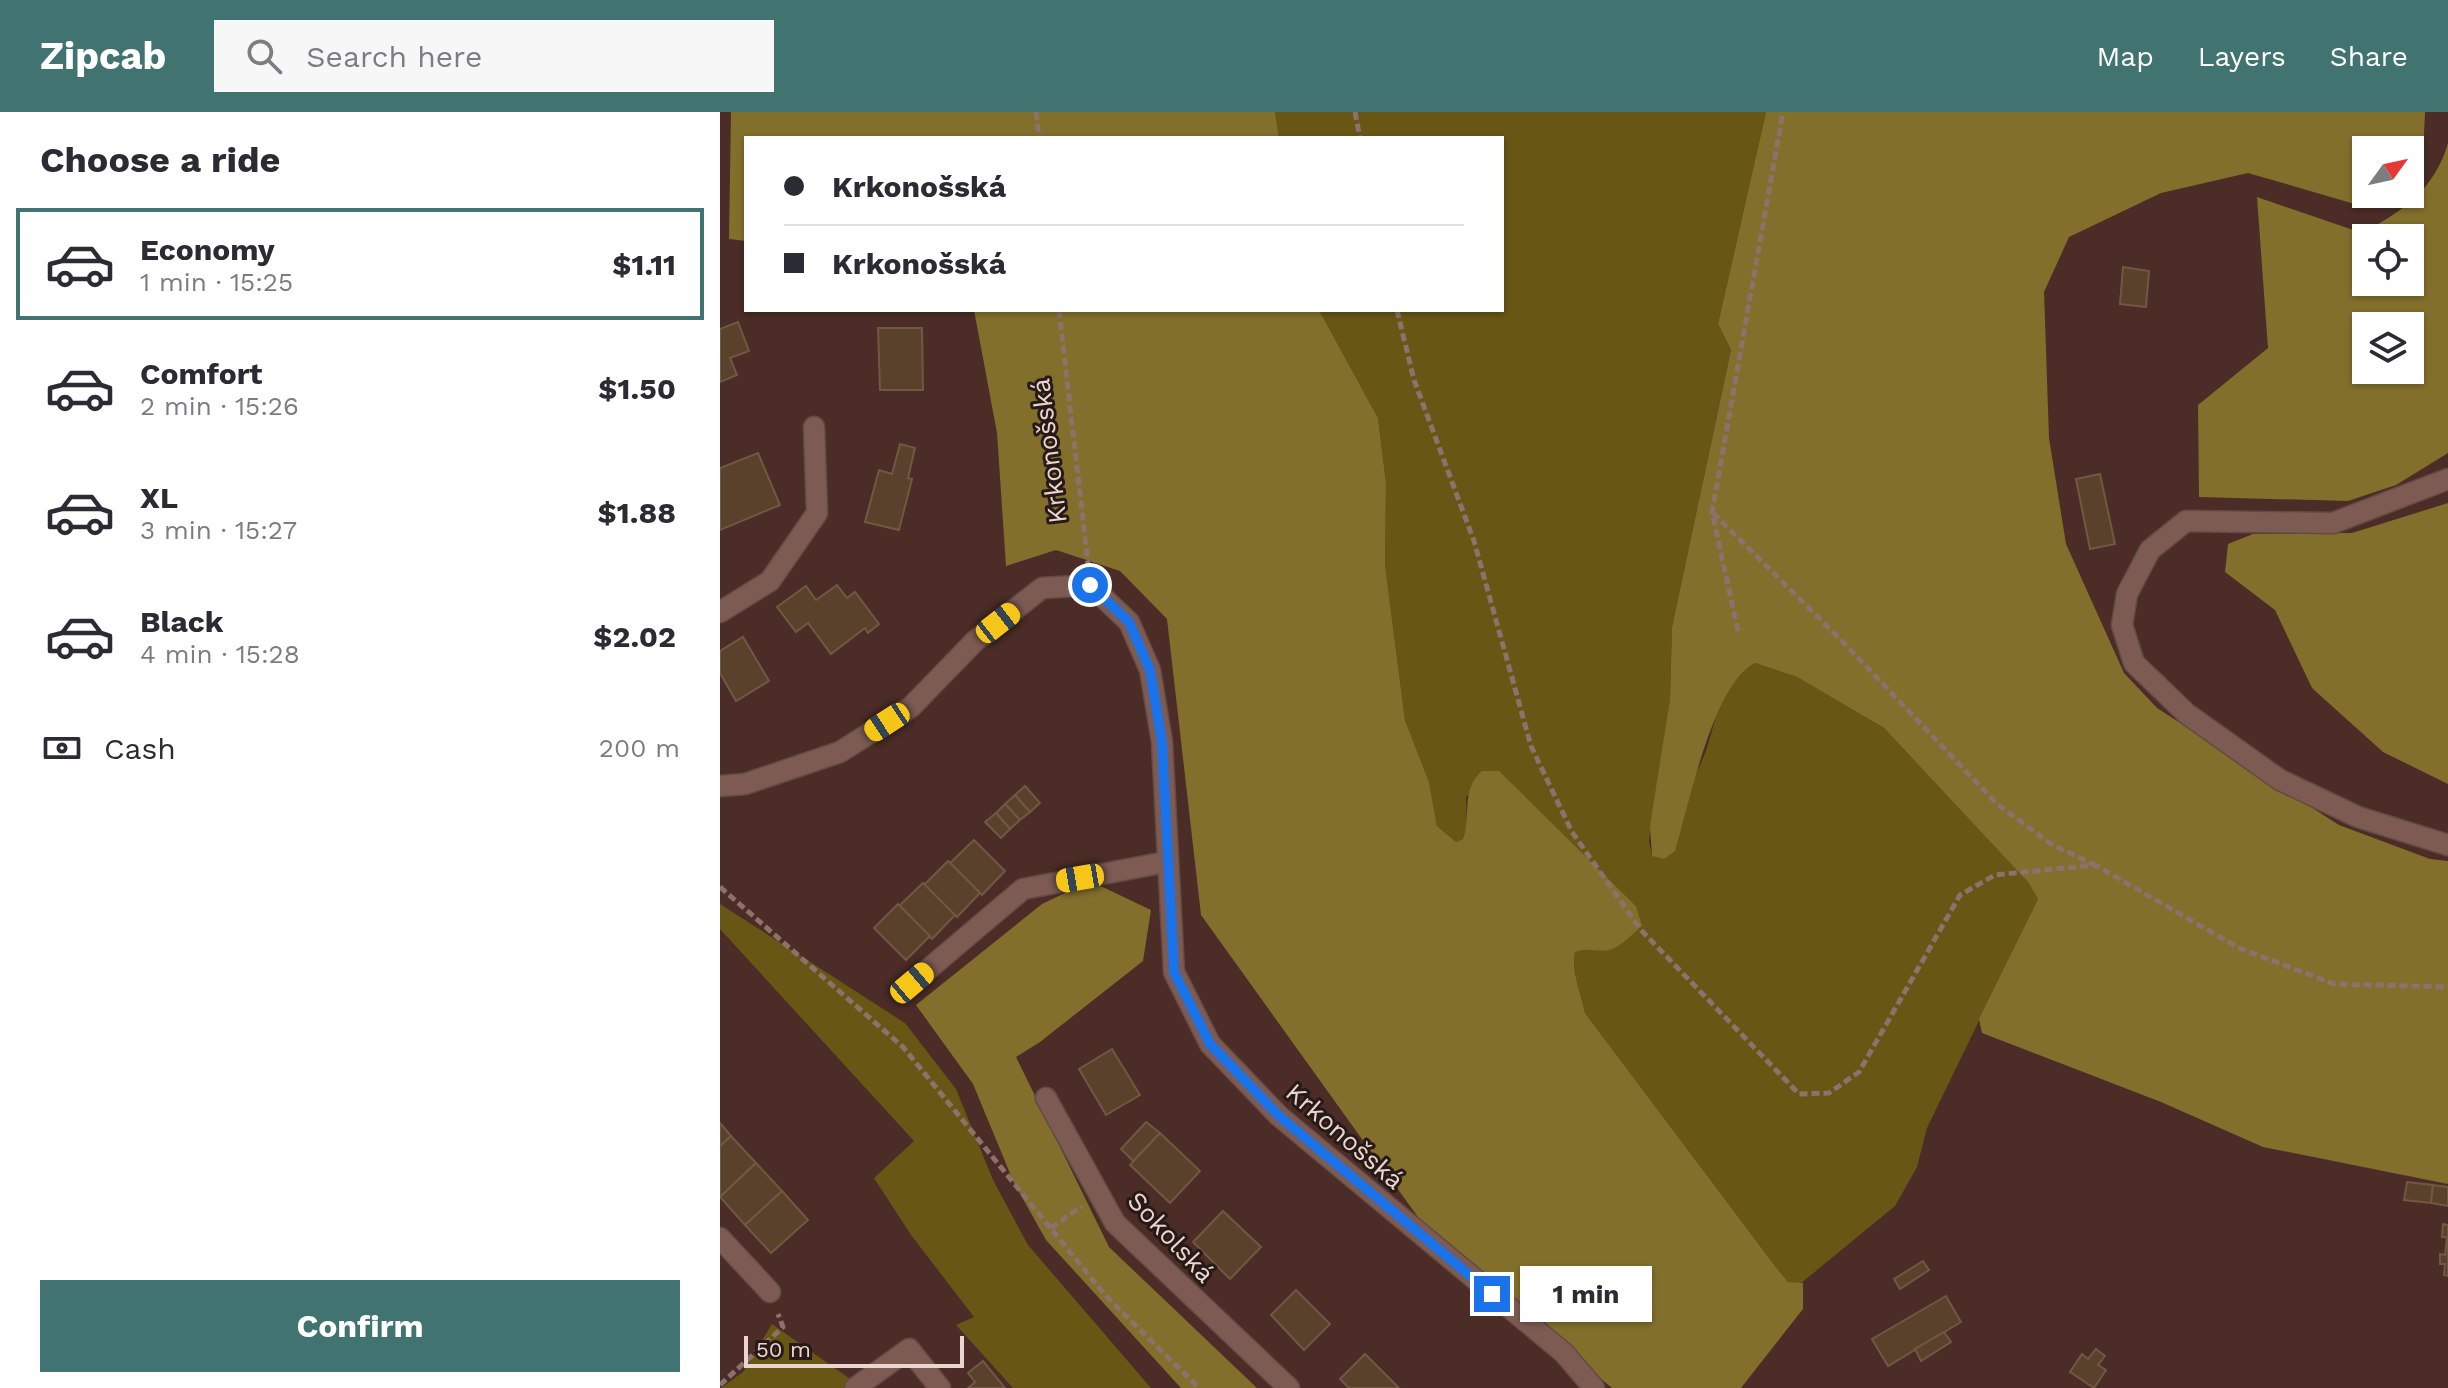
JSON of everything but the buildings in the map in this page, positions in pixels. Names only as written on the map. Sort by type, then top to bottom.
[{"type":"street","points":[[720,612],[770,581],[817,513],[814,427]]},
{"type":"street","points":[[2448,479],[2333,523],[2186,521],[2150,550],[2127,594],[2122,625],[2134,663],[2187,714],[2280,780],[2358,817],[2448,845]]},
{"type":"street","points":[[720,786],[745,784],[840,752],[911,707],[975,641],[1042,588],[1090,585]]},
{"type":"street","name":"Krkonošská","points":[[1090,585],[1129,622],[1150,670],[1162,742],[1174,972],[1210,1044],[1279,1116],[1564,1353],[1594,1388]]},
{"type":"street","points":[[912,983],[1023,889],[1166,862]]},
{"type":"street","name":"Sokolská","points":[[1046,1098],[1115,1223],[1289,1388]]},
{"type":"street","points":[[720,1238],[770,1292]]},
{"type":"street","points":[[855,1388],[909,1349],[940,1388]]},
{"type":"path","points":[[1036,112],[1039,136]]},
{"type":"path","points":[[1355,112],[1360,136]]},
{"type":"path","points":[[1738,631],[1712,512],[1783,112]]},
{"type":"path","name":"Krkonošská","points":[[1059,312],[1090,585]]},
{"type":"path","points":[[1397,312],[1414,380],[1474,541],[1531,746],[1572,832],[1641,930],[1799,1094],[1829,1093],[1859,1072],[1960,895],[1995,875],[2095,865]]},
{"type":"path","points":[[1712,512],[1865,664],[1997,804],[2051,844],[2095,865],[2239,948],[2334,984],[2448,987]]},
{"type":"path","points":[[720,887],[903,1047],[1105,1295],[1199,1388]]},
{"type":"path","points":[[1050,1228],[1099,1195]]},
{"type":"path","points":[[720,1385],[783,1327],[770,1292]]},
{"type":"shaded area","points":[[731,112],[1275,112],[1279,136],[744,136],[744,241],[729,239]]},
{"type":"shaded area","points":[[1275,112],[1766,112],[1718,324],[1731,350],[1672,627],[1670,699],[1649,841],[1652,856],[1701,763],[1724,694],[1742,671],[1755,663],[1797,677],[1884,728],[2030,883],[2038,899],[1927,1128],[1917,1167],[1895,1206],[1800,1284],[1788,1282],[1775,1266],[1585,1013],[1575,974],[1575,951],[1588,947],[1601,950],[1636,906],[1498,771],[1466,797],[1467,826],[1463,839],[1456,842],[1437,826],[1429,782],[1405,720],[1385,565],[1386,483],[1378,418],[1320,312],[1504,312],[1504,136],[1279,136]]},
{"type":"shaded area","points":[[1766,112],[2425,112],[2424,136],[2352,136],[2352,203],[2248,173],[2161,193],[2069,237],[2044,292],[2049,438],[2066,544],[2124,673],[2157,708],[2339,825],[2430,859],[2448,861],[2448,1184],[2263,1147],[2161,1102],[1982,1033],[1979,1019],[2038,899],[2029,883],[1884,728],[1797,677],[1755,663],[1740,675],[1727,694],[1704,747],[1675,851],[1664,859],[1652,856],[1650,826],[1670,699],[1672,627],[1731,350],[1718,324]]},
{"type":"shaded area","points":[[2448,143],[2448,453],[2396,485],[2348,501],[2199,497],[2198,405],[2268,348],[2257,197],[2352,230],[2352,296],[2424,296],[2424,224],[2378,224],[2402,208],[2424,208],[2424,188],[2435,174]]},
{"type":"shaded area","points":[[974,312],[1320,312],[1378,418],[1386,483],[1385,565],[1405,720],[1429,782],[1437,826],[1456,842],[1463,839],[1471,786],[1482,771],[1499,771],[1636,906],[1642,926],[1622,943],[1609,950],[1575,952],[1575,975],[1585,1013],[1775,1266],[1788,1282],[1803,1283],[1803,1309],[1741,1388],[1612,1388],[1433,1238],[1201,915],[1167,619],[1120,571],[1056,550],[1006,566],[997,433]]},
{"type":"shaded area","points":[[2448,503],[2448,784],[2383,752],[2312,688],[2275,610],[2225,572],[2228,544],[2253,534],[2352,533]]},
{"type":"shaded area","points":[[1090,881],[1151,910],[1143,961],[1040,1042],[1016,1057],[1109,1247],[1257,1388],[1181,1388],[1046,1240],[1014,1183],[973,1084],[916,1005],[1042,904]]},
{"type":"shaded area","points":[[720,904],[905,1023],[956,1089],[993,1180],[1028,1245],[1151,1388],[1013,1388],[956,1325],[974,1317],[911,1235],[874,1178],[914,1141],[720,929]]},
{"type":"shaded area","points":[[772,1324],[863,1388],[721,1388],[743,1372]]},
{"type":"route","points":[[1090,585],[1129,622],[1150,670],[1162,742],[1174,972],[1210,1044],[1279,1116],[1492,1294]]}]
